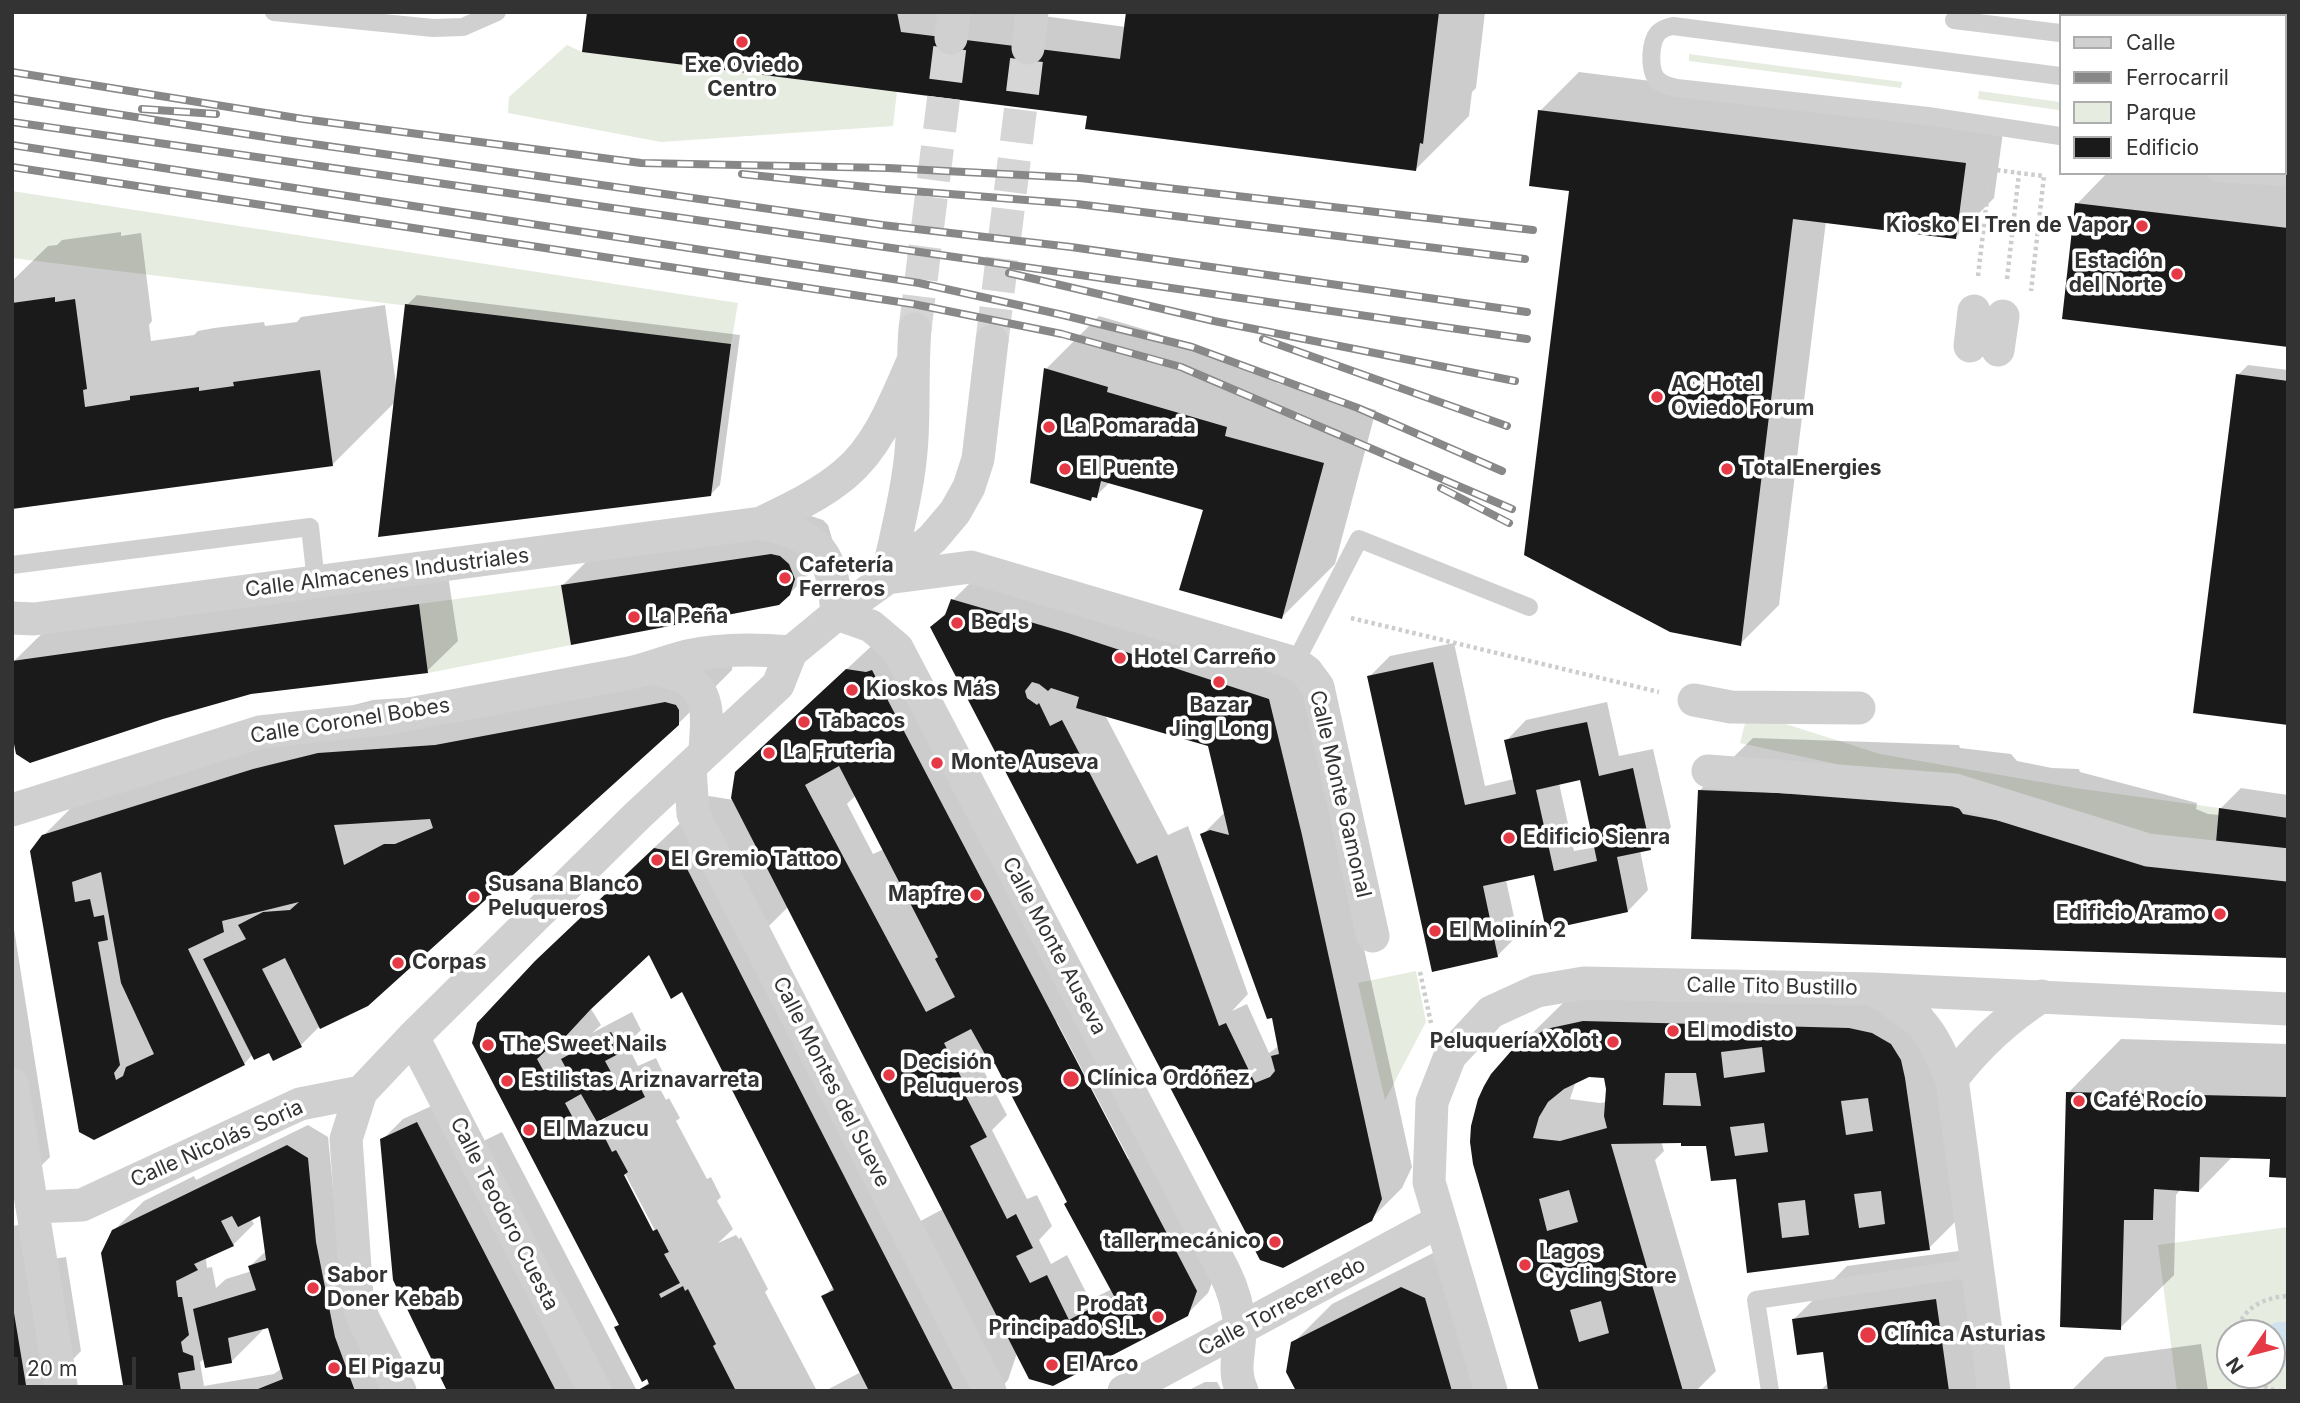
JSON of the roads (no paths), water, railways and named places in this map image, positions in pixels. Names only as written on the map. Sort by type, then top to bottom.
[{"type":"street","points":[[1028,48],[1032,12]]},
{"type":"street","points":[[1984,348],[1988,314]]},
{"type":"street","points":[[887,578],[908,476],[915,329]]},
{"type":"street","points":[[400,1391],[363,1318],[357,1296],[346,1139],[361,1092],[413,1037],[697,759],[778,685],[792,652],[836,614],[887,578],[933,538],[955,512],[969,486],[978,459],[992,341]]},
{"type":"street","name":"Calle Almacenes Industriales","points":[[12,618],[34,619],[761,523],[822,491],[847,472],[867,450],[883,425],[912,363]]},
{"type":"street","name":"Calle Almacenes Industriales","points":[[761,523],[791,530],[810,539],[826,559],[834,582],[836,614]]},
{"type":"street","points":[[887,578],[971,567],[1295,663]]},
{"type":"street","name":"Calle Monte Auseva","points":[[836,614],[871,626],[898,648],[1233,1288],[1240,1329],[1236,1379],[1242,1391]]},
{"type":"street","name":"Calle Coronel Bobes","points":[[12,810],[260,732],[388,718],[653,668],[687,656],[755,649],[792,652]]},
{"type":"street","name":"Calle Monte Gamonal","points":[[1295,663],[1307,672],[1318,687],[1373,936]]},
{"type":"street","name":"Calle Coronel Bobes","points":[[653,668],[689,680],[701,693],[707,712],[697,759]]},
{"type":"street","points":[[1694,700],[1731,707],[1859,708]]},
{"type":"street","name":"Calle Montes del Sueve","points":[[697,759],[693,814],[990,1391]]},
{"type":"street","points":[[1709,771],[1955,790],[2148,850],[2288,865]]},
{"type":"street","name":"Calle Tito Bustillo","points":[[1440,1221],[1429,1182],[1432,1102],[1450,1056],[1491,1012],[1537,990],[1584,983],[1873,989],[2288,1009]]},
{"type":"street","points":[[1873,989],[1923,1026],[1952,1079],[1994,1391]]},
{"type":"street","points":[[1952,1079],[1973,1052],[1995,1031],[2042,996]]},
{"type":"street","name":"Calle Teodoro Cuesta","points":[[413,1037],[595,1391]]},
{"type":"street","points":[[12,1084],[62,1391]]},
{"type":"street","name":"Calle Nicolás Soria","points":[[34,1207],[82,1205],[300,1104],[361,1092]]},
{"type":"street","points":[[1440,1221],[1491,1391]]},
{"type":"street","name":"Calle Torrecerredo","points":[[1124,1391],[1440,1221]]},
{"type":"lane","points":[[274,12],[433,29],[463,27],[497,12]]},
{"type":"lane","points":[[2058,76],[1677,19],[1660,31],[1653,42],[1652,69],[1659,81],[1666,85],[1928,116],[2058,136]]},
{"type":"lane","points":[[1954,20],[2058,33]]},
{"type":"lane","points":[[2252,175],[2288,177]]},
{"type":"lane","points":[[12,565],[310,527],[316,582]]},
{"type":"lane","points":[[1295,663],[1359,539],[1529,607]]},
{"type":"lane","points":[[1770,1391],[1756,1300],[1978,1268]]},
{"type":"water","points":[[2286,1322],[2288,1322],[2286,1367]]},
{"type":"tunnel","points":[[915,329],[951,38]]},
{"type":"tunnel","points":[[992,341],[1028,48]]},
{"type":"railway","points":[[12,72],[303,119],[641,163],[888,168],[1080,178],[1533,230]]},
{"type":"railway","points":[[12,98],[278,139],[882,225],[1071,247],[1527,312]]},
{"type":"railway","points":[[142,109],[216,114]]},
{"type":"railway","points":[[12,122],[1527,339]]},
{"type":"railway","points":[[12,145],[919,283],[1192,347],[1358,408],[1502,471]]},
{"type":"railway","points":[[12,167],[913,304],[1062,334],[1181,367],[1512,509]]},
{"type":"railway","points":[[742,174],[1077,204],[1525,259]]},
{"type":"railway","points":[[1009,273],[1214,321],[1515,381]]},
{"type":"railway","points":[[1263,339],[1507,426]]},
{"type":"railway","points":[[1441,488],[1509,523]]},
{"type":"place","name":"Exe Oviedo Centro","points":[[742,42]]},
{"type":"place","name":"Kiosko El Tren de Vapor","points":[[2142,226]]},
{"type":"place","name":"Estación del Norte","points":[[2177,274]]},
{"type":"place","name":"AC Hotel Oviedo Forum","points":[[1657,397]]},
{"type":"place","name":"La Pomarada","points":[[1049,427]]},
{"type":"place","name":"El Puente","points":[[1065,469]]},
{"type":"place","name":"TotalEnergies","points":[[1727,469]]},
{"type":"place","name":"Cafetería Ferreros","points":[[785,578]]},
{"type":"place","name":"La Peña","points":[[634,617]]},
{"type":"place","name":"Bed's","points":[[957,623]]},
{"type":"place","name":"Hotel Carreño","points":[[1120,658]]},
{"type":"place","name":"Bazar Jing Long","points":[[1219,682]]},
{"type":"place","name":"Kioskos Más","points":[[852,690]]},
{"type":"place","name":"Tabacos","points":[[804,722]]},
{"type":"place","name":"La Fruteria","points":[[769,753]]},
{"type":"place","name":"Monte Auseva","points":[[937,763]]},
{"type":"place","name":"Edificio Sienra","points":[[1509,838]]},
{"type":"place","name":"El Gremio Tattoo","points":[[657,860]]},
{"type":"place","name":"Mapfre","points":[[976,895]]},
{"type":"place","name":"Susana Blanco Peluqueros","points":[[474,897]]},
{"type":"place","name":"Edificio Aramo","points":[[2220,914]]},
{"type":"place","name":"El Molinín 2","points":[[1435,931]]},
{"type":"place","name":"Corpas","points":[[398,963]]},
{"type":"place","name":"El modisto","points":[[1673,1031]]},
{"type":"place","name":"Peluquería Xolot","points":[[1613,1042]]},
{"type":"place","name":"The Sweet Nails","points":[[488,1045]]},
{"type":"place","name":"Decisión Peluqueros","points":[[889,1075]]},
{"type":"place","name":"Clínica Ordóñez","points":[[1071,1079]]},
{"type":"place","name":"Estilistas Ariznavarreta","points":[[507,1081]]},
{"type":"place","name":"Café Rocío","points":[[2079,1101]]},
{"type":"place","name":"El Mazucu","points":[[529,1130]]},
{"type":"place","name":"taller mecánico","points":[[1275,1242]]},
{"type":"place","name":"Lagos Cycling Store","points":[[1525,1265]]},
{"type":"place","name":"Sabor Doner Kebab","points":[[313,1288]]},
{"type":"place","name":"Prodat Principado S.L.","points":[[1158,1317]]},
{"type":"place","name":"Clínica Asturias","points":[[1868,1335]]},
{"type":"place","name":"El Arco","points":[[1052,1365]]},
{"type":"place","name":"El Pigazu","points":[[334,1368]]}]
